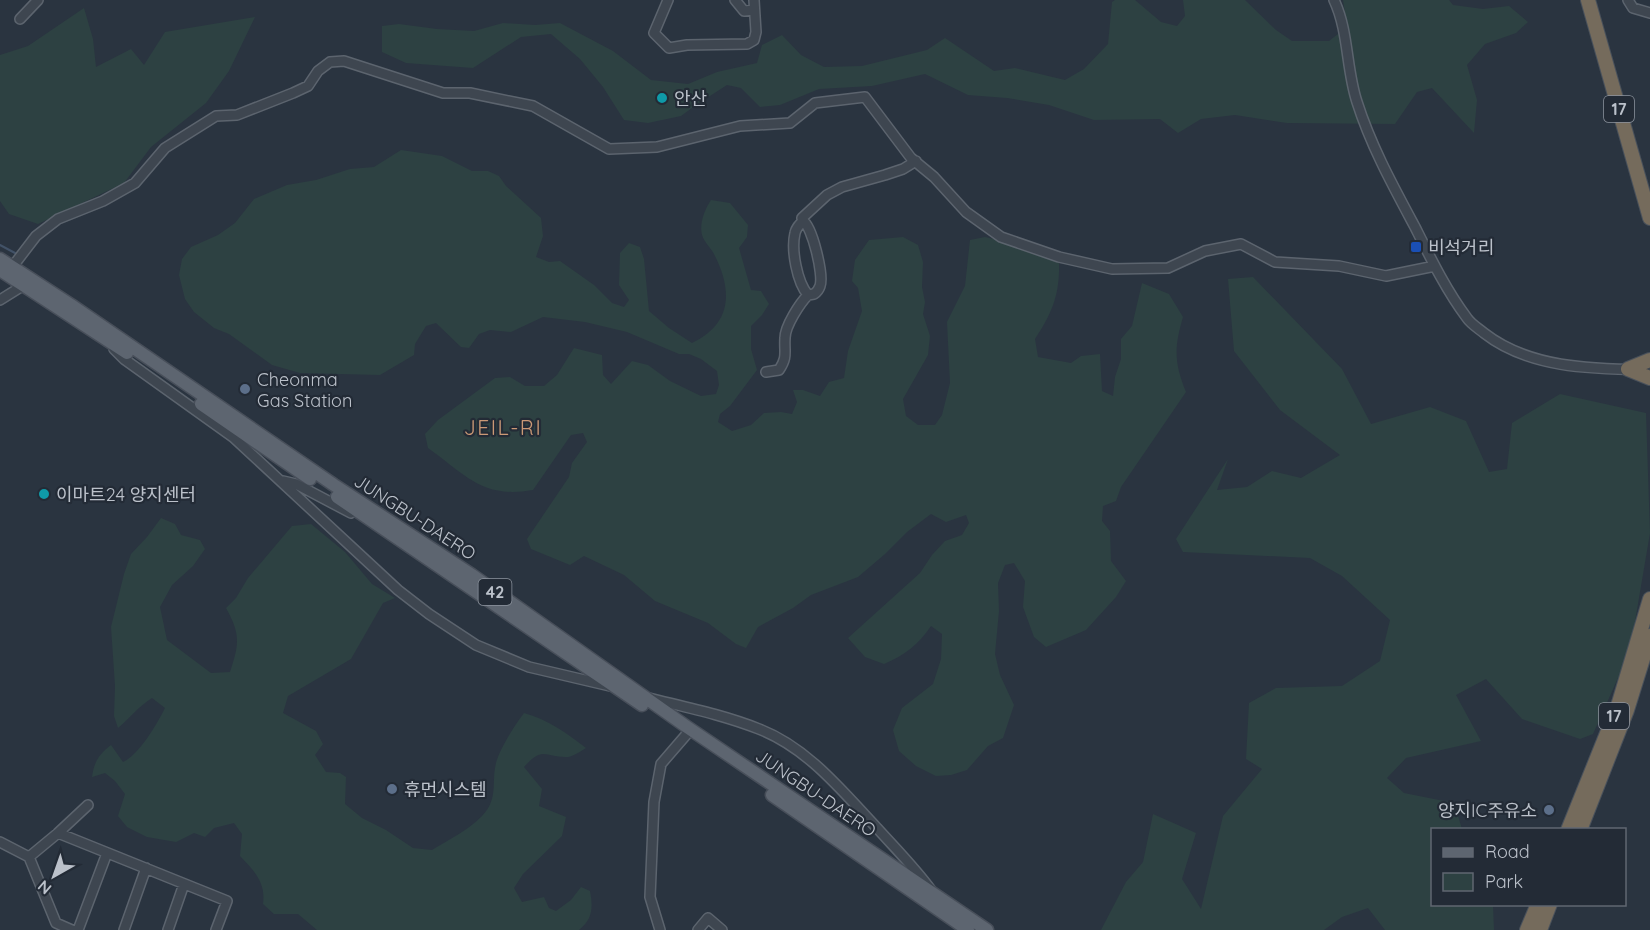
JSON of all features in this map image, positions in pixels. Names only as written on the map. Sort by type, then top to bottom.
[{"type":"highway","name":"17","points":[[1588,0],[1650,218]]},
{"type":"highway","name":"17","points":[[1594,0],[1650,182]]},
{"type":"highway","points":[[1628,369],[1650,360]]},
{"type":"highway","points":[[1628,369],[1650,378]]},
{"type":"highway","name":"17","points":[[1569,828],[1618,706],[1650,599]]},
{"type":"highway","name":"17","points":[[1581,828],[1627,710],[1650,636]]},
{"type":"highway","points":[[1527,930],[1537,906]]},
{"type":"highway","points":[[1540,930],[1549,906]]},
{"type":"main road","name":"JUNGBU-DAERO","points":[[0,259],[5,272],[616,687],[968,930]]},
{"type":"main road","name":"JUNGBU-DAERO","points":[[5,272],[472,575],[644,697],[987,930]]},
{"type":"street","points":[[20,19],[38,0]]},
{"type":"street","points":[[668,0],[654,33],[669,48],[687,45],[747,44],[754,40],[756,32],[754,5],[744,11],[735,0]]},
{"type":"street","points":[[1334,0],[1346,42],[1356,100],[1374,149],[1435,266],[1468,320],[1496,342],[1519,353],[1557,364],[1603,369],[1650,370]]},
{"type":"street","points":[[1628,0],[1633,8],[1650,13]]},
{"type":"street","points":[[5,272],[36,236],[58,219],[103,201],[135,183],[165,148],[216,116],[237,115],[309,86],[318,70],[330,62],[344,61],[443,93],[470,93],[533,106],[609,149],[657,147],[740,126],[790,123],[815,103],[865,97],[916,161],[966,212],[1001,237],[1059,257],[1112,269],[1168,268],[1205,251],[1241,244],[1275,262],[1339,266],[1386,276],[1435,266]]},
{"type":"street","points":[[808,295],[800,277],[794,245],[796,230],[803,221],[802,218],[812,207],[842,187],[903,169],[916,161]]},
{"type":"street","points":[[766,372],[778,370],[783,364],[786,347],[785,334],[798,307],[808,295],[814,294],[819,288],[820,272],[813,237],[808,225],[803,221]]},
{"type":"street","points":[[0,300],[24,285]]},
{"type":"street","points":[[102,337],[124,359],[233,437],[398,590],[429,614],[476,645],[529,667],[616,687]]},
{"type":"street","points":[[283,482],[296,484],[332,501],[362,520],[379,526]]},
{"type":"street","points":[[644,697],[760,729],[796,748],[852,802],[912,866],[936,897]]},
{"type":"street","points":[[660,930],[650,897],[654,801],[661,764],[686,735]]},
{"type":"street","points":[[29,857],[88,805]]},
{"type":"street","points":[[58,833],[227,901],[216,930]]},
{"type":"street","points":[[0,842],[29,857],[56,923],[72,930]]},
{"type":"street","points":[[78,930],[107,853]]},
{"type":"street","points":[[124,930],[146,868]]},
{"type":"street","points":[[168,930],[184,884]]},
{"type":"street","points":[[698,930],[708,918],[722,930]]},
{"type":"green space","points":[[1135,0],[1161,22],[1177,26],[1185,16],[1183,0],[1245,0],[1276,30],[1292,41],[1329,41],[1347,27],[1343,0],[1449,0],[1453,5],[1483,9],[1509,6],[1528,22],[1516,33],[1485,44],[1467,65],[1477,100],[1474,133],[1432,88],[1417,92],[1395,124],[1287,123],[1235,115],[1201,119],[1178,133],[1160,119],[1094,120],[1049,105],[1007,98],[968,95],[925,74],[872,86],[819,89],[780,105],[760,107],[741,88],[727,85],[681,116],[648,123],[624,120],[603,87],[580,59],[551,34],[521,37],[473,68],[406,63],[382,52],[382,26],[399,24],[474,31],[503,23],[535,25],[560,23],[613,51],[651,80],[688,84],[717,72],[757,63],[762,45],[782,35],[801,55],[824,67],[862,66],[927,50],[945,38],[994,71],[1015,68],[1065,80],[1084,69],[1108,44],[1112,2]]},
{"type":"green space","points":[[84,8],[93,39],[96,67],[131,49],[144,65],[165,32],[255,17],[229,71],[206,103],[151,147],[124,183],[38,224],[9,214],[0,201],[0,55],[28,46]]},
{"type":"green space","points":[[401,150],[442,156],[472,171],[488,171],[499,176],[506,186],[541,218],[543,236],[536,257],[549,262],[560,261],[594,285],[612,303],[624,307],[629,300],[619,285],[620,253],[629,243],[640,247],[644,259],[649,311],[692,343],[715,326],[722,316],[725,305],[726,293],[720,268],[702,235],[703,216],[711,200],[730,203],[748,225],[747,237],[739,248],[751,290],[761,291],[769,304],[751,326],[751,349],[757,370],[730,406],[720,414],[718,422],[732,431],[751,425],[764,413],[792,414],[797,402],[793,390],[803,390],[820,396],[829,382],[844,378],[848,351],[862,311],[858,288],[852,281],[855,260],[869,240],[903,237],[918,245],[923,262],[922,287],[925,302],[923,314],[930,336],[928,355],[903,399],[906,416],[918,425],[935,425],[942,415],[950,383],[947,322],[965,286],[970,240],[985,237],[1003,241],[1059,263],[1054,303],[1035,339],[1038,357],[1071,363],[1081,356],[1100,354],[1102,391],[1113,396],[1115,377],[1121,359],[1121,339],[1132,326],[1142,283],[1169,294],[1183,317],[1178,338],[1177,363],[1186,392],[1121,487],[1116,501],[1103,506],[1102,521],[1110,531],[1111,561],[1126,581],[1116,597],[1086,630],[1046,647],[1034,637],[1023,607],[1025,581],[1014,563],[1005,565],[998,583],[999,611],[995,654],[1000,675],[1014,705],[1003,738],[988,746],[967,770],[951,775],[936,776],[916,766],[899,751],[893,730],[902,708],[933,684],[941,659],[942,634],[931,626],[910,649],[884,664],[865,657],[848,638],[920,573],[945,541],[962,535],[969,523],[966,515],[946,522],[931,514],[907,532],[858,577],[811,595],[793,608],[758,627],[746,648],[736,644],[708,623],[655,601],[624,575],[584,556],[570,565],[531,549],[527,539],[569,477],[572,463],[587,442],[583,433],[571,435],[533,490],[500,491],[487,488],[464,476],[428,448],[425,434],[438,420],[495,378],[510,377],[525,386],[544,386],[557,375],[574,348],[602,355],[603,375],[611,384],[632,361],[648,365],[670,381],[701,396],[716,394],[719,385],[717,371],[701,359],[689,354],[679,354],[627,332],[585,322],[543,317],[511,332],[490,330],[479,334],[469,348],[461,347],[436,323],[426,326],[415,344],[414,355],[380,375],[300,373],[272,365],[229,334],[214,328],[194,312],[185,299],[179,275],[182,259],[191,247],[218,235],[235,223],[254,199],[287,185],[316,180],[350,169],[374,167]]},
{"type":"green space","points":[[1253,277],[1342,369],[1371,424],[1430,407],[1466,421],[1489,472],[1507,469],[1512,423],[1560,394],[1646,413],[1650,533],[1630,651],[1593,734],[1580,739],[1522,719],[1486,679],[1456,695],[1481,741],[1406,758],[1387,778],[1404,793],[1454,803],[1462,828],[1431,828],[1431,906],[1493,906],[1494,930],[1385,930],[1368,908],[1342,917],[1324,930],[1101,930],[1126,882],[1143,862],[1153,814],[1196,833],[1182,879],[1201,909],[1223,816],[1262,769],[1246,759],[1249,703],[1276,688],[1342,686],[1380,661],[1390,620],[1342,576],[1310,558],[1183,552],[1176,539],[1228,459],[1217,490],[1247,487],[1272,471],[1301,478],[1340,455],[1280,410],[1234,351],[1228,279]]},
{"type":"green space","points":[[161,518],[175,524],[181,535],[200,540],[205,549],[193,566],[172,585],[160,607],[167,640],[211,673],[230,672],[237,647],[234,625],[226,608],[292,526],[311,524],[345,552],[372,584],[395,598],[383,603],[351,659],[288,696],[283,713],[316,731],[323,744],[315,755],[326,772],[340,773],[346,777],[345,804],[362,818],[386,830],[413,848],[432,850],[465,830],[482,816],[493,797],[498,757],[524,713],[565,732],[586,748],[568,757],[541,754],[524,767],[542,789],[539,806],[566,817],[562,836],[523,874],[514,888],[522,902],[544,897],[549,908],[556,911],[571,900],[581,887],[590,891],[591,912],[584,926],[579,930],[317,930],[298,914],[274,914],[263,904],[261,883],[240,856],[242,834],[234,823],[214,828],[205,837],[194,833],[176,842],[147,837],[127,827],[118,816],[125,794],[105,773],[92,777],[98,759],[111,745],[123,762],[135,753],[165,708],[152,698],[118,728],[114,716],[115,686],[111,627],[131,554]]},
{"type":"waterway","points":[[0,245],[15,253]]},
{"type":"place","name":"안산","points":[[662,98]]},
{"type":"place","name":"비석거리","points":[[1416,247]]},
{"type":"place","name":"Cheonma Gas Station","points":[[245,389]]},
{"type":"place","name":"이마트24 양지센터","points":[[44,494]]},
{"type":"place","name":"휴먼시스템","points":[[392,789]]},
{"type":"place","name":"양지IC주유소","points":[[1549,810]]},
{"type":"district","name":"JEIL-RI","points":[[503,427]]}]
